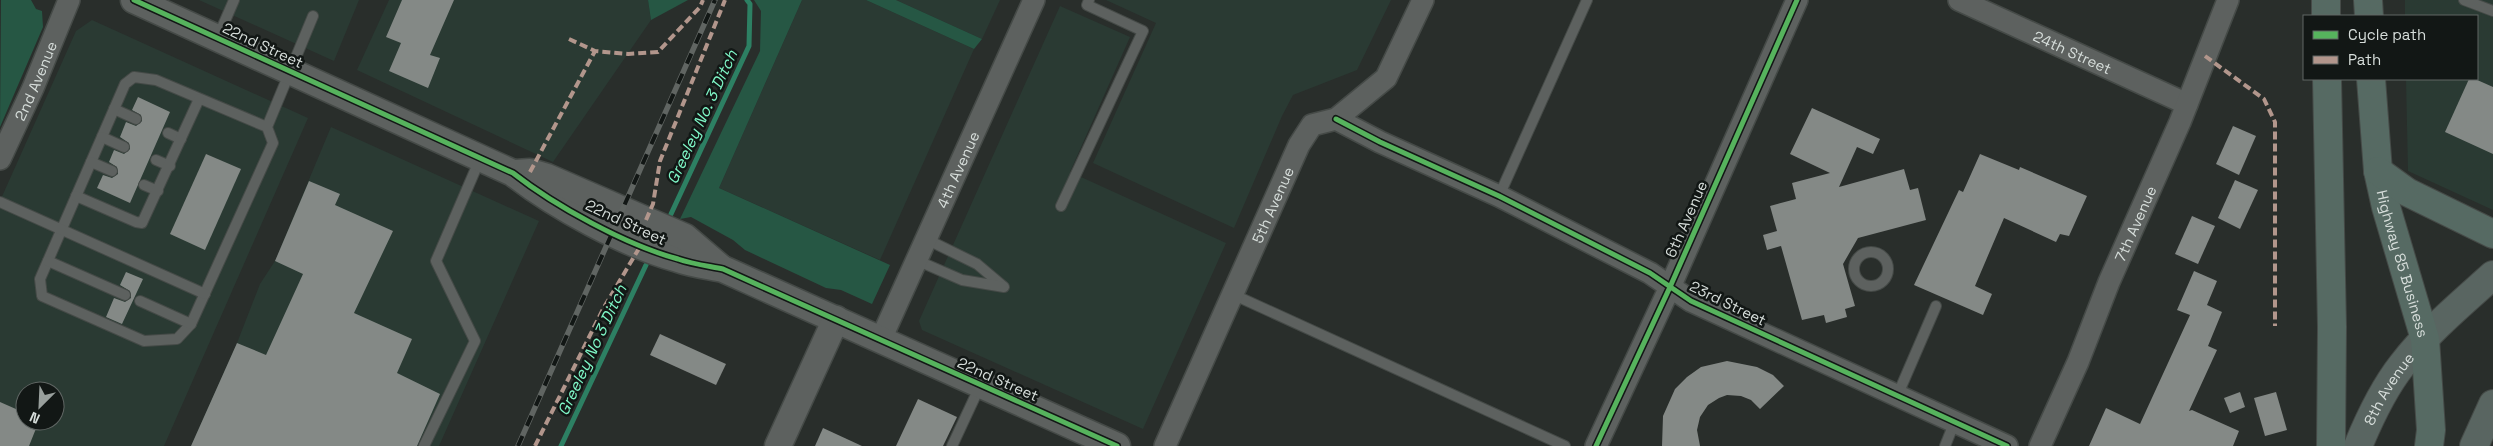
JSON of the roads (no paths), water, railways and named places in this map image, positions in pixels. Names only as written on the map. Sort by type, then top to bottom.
[{"type":"main road","points":[[2326,0],[2326,15]]},
{"type":"main road","points":[[2368,0],[2369,15]]},
{"type":"main road","points":[[2327,80],[2332,327],[2331,446]]},
{"type":"main road","name":"Highway 85 Business","points":[[2371,80],[2378,171],[2395,243],[2425,339],[2431,430],[2429,446]]},
{"type":"main road","points":[[2378,171],[2407,192],[2493,234]]},
{"type":"main road","name":"8th Avenue","points":[[2358,446],[2375,406],[2402,365],[2425,339],[2493,274]]},
{"type":"main road","points":[[2474,446],[2493,404]]},
{"type":"street","name":"2nd Avenue","points":[[0,159],[33,88],[69,0]]},
{"type":"street","name":"22nd Street","points":[[134,0],[512,173],[542,195],[612,232],[677,259],[723,269],[1117,446]]},
{"type":"street","name":"4th Avenue","points":[[880,339],[1034,0]]},
{"type":"street","name":"5th Avenue","points":[[1164,446],[1299,145],[1312,125],[1336,119],[1386,78],[1422,0]]},
{"type":"street","name":"6th Avenue","points":[[1596,446],[1670,287],[1797,0]]},
{"type":"street","name":"24th Street","points":[[1959,0],[2187,104]]},
{"type":"street","name":"7th Avenue","points":[[2040,446],[2187,104],[2228,0]]},
{"type":"street","name":"23rd Street","points":[[1336,119],[1380,142],[1499,196],[1650,273],[1691,301],[1898,394],[2007,446]]},
{"type":"street","points":[[778,446],[836,319]]},
{"type":"lane","points":[[218,38],[234,0]]},
{"type":"lane","points":[[1062,206],[1143,31],[1087,5],[1089,0]]},
{"type":"lane","points":[[1499,196],[1588,0]]},
{"type":"lane","points":[[2464,0],[2493,10]]},
{"type":"lane","points":[[267,127],[156,80],[134,77],[125,84],[40,279],[42,296],[144,341],[177,339],[191,324],[273,143],[267,127],[314,16]]},
{"type":"lane","points":[[76,196],[142,223],[170,166],[199,99]]},
{"type":"lane","points":[[114,109],[136,119]]},
{"type":"lane","points":[[168,133],[181,139]]},
{"type":"lane","points":[[102,137],[124,147]]},
{"type":"lane","points":[[424,446],[474,341],[436,261],[480,158]]},
{"type":"lane","points":[[156,160],[170,166]]},
{"type":"lane","points":[[91,162],[112,171]]},
{"type":"lane","points":[[144,185],[158,191]]},
{"type":"lane","points":[[0,202],[205,294]]},
{"type":"lane","points":[[916,260],[962,280],[1004,287],[977,264],[926,240]]},
{"type":"lane","points":[[48,261],[125,295]]},
{"type":"lane","points":[[1232,294],[1565,446]]},
{"type":"lane","points":[[140,301],[191,324]]},
{"type":"lane","points":[[1898,394],[1936,306]]},
{"type":"lane","points":[[952,446],[980,384]]},
{"type":"lane","points":[[1945,446],[1955,421]]},
{"type":"waterway","name":"Greeley No. 3 Ditch","points":[[671,214],[749,46],[750,4],[747,0]]},
{"type":"waterway","name":"Greeley No 3 Ditch","points":[[561,446],[646,265]]},
{"type":"railway","points":[[518,446],[715,0]]}]
